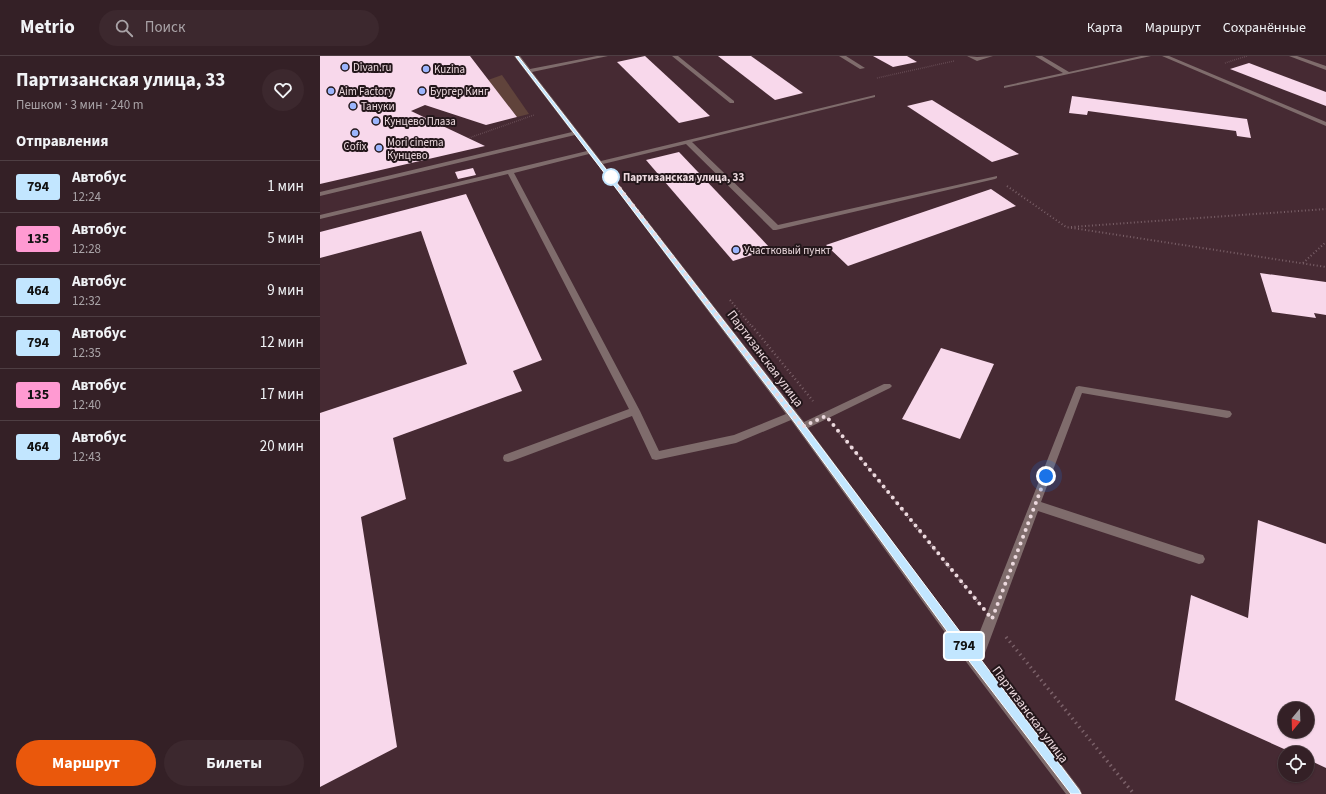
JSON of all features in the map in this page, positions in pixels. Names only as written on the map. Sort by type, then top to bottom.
[{"type":"street","name":"Партизанская улица","points":[[517,56],[793,415],[1075,794]]},
{"type":"street","points":[[529,71],[601,56]]},
{"type":"street","points":[[675,56],[732,102]]},
{"type":"street","points":[[842,56],[862,68]]},
{"type":"street","points":[[970,56],[977,59],[990,56]]},
{"type":"street","points":[[1038,56],[1066,73]]},
{"type":"street","points":[[1006,86],[1148,56]]},
{"type":"street","points":[[1165,56],[1326,124]]},
{"type":"street","points":[[1292,56],[1326,68]]},
{"type":"street","points":[[599,163],[872,96]]},
{"type":"street","points":[[320,194],[577,133]]},
{"type":"street","points":[[687,141],[776,228],[995,177]]},
{"type":"street","points":[[320,217],[590,152]]},
{"type":"street","points":[[510,172],[635,411],[656,456],[736,439],[793,415]]},
{"type":"street","points":[[802,427],[887,386]]},
{"type":"street","points":[[976,662],[1079,389],[1227,414]]},
{"type":"street","points":[[508,458],[635,411]]},
{"type":"street","points":[[1035,505],[1199,559]]},
{"type":"path","points":[[469,138],[534,115]]},
{"type":"path","points":[[995,177],[1066,228],[1326,267]]},
{"type":"path","points":[[1066,228],[1326,209]]},
{"type":"path","points":[[1302,264],[1326,242]]},
{"type":"path","points":[[725,294],[1134,794]]},
{"type":"shaded area","points":[[502,75],[529,114],[517,117],[488,80]]},
{"type":"building","name":"Кунцево Плаза","points":[[320,56],[470,56],[517,117],[486,125],[425,105],[411,111],[485,146],[320,184]]},
{"type":"building","points":[[645,56],[710,116],[679,123],[617,62]]},
{"type":"building","points":[[718,56],[751,56],[803,93],[775,100]]},
{"type":"building","points":[[873,56],[907,56],[917,62],[893,67]]},
{"type":"building","points":[[1249,63],[1326,92],[1326,106],[1230,69]]},
{"type":"building","points":[[1072,96],[1247,119],[1251,138],[1237,136],[1236,131],[1088,111],[1087,115],[1069,113]]},
{"type":"building","points":[[932,100],[1019,154],[992,162],[907,106]]},
{"type":"building","points":[[679,152],[771,249],[733,261],[646,160]]},
{"type":"building","points":[[473,168],[476,175],[458,179],[455,172]]},
{"type":"building","points":[[991,189],[1016,206],[848,266],[826,245]]},
{"type":"building","points":[[466,194],[542,360],[513,371],[522,391],[393,438],[406,499],[361,517],[397,747],[320,787],[320,413],[467,364],[421,231],[320,258],[320,232]]},
{"type":"building","points":[[1260,273],[1326,282],[1326,315],[1314,313],[1316,318],[1272,312]]},
{"type":"building","points":[[941,348],[994,364],[960,439],[902,419]]},
{"type":"building","points":[[1258,520],[1326,544],[1326,768],[1314,762],[1314,746],[1278,746],[1175,700],[1191,595],[1248,618]]},
{"type":"bus line","name":"794","points":[[517,56],[798,421],[966,650],[1075,794]]},
{"type":"place","name":"Divan.ru","points":[[345,67]]},
{"type":"place","name":"Kuzina","points":[[426,69]]},
{"type":"place","name":"Aim Factory","points":[[331,91]]},
{"type":"place","name":"Бургер Кинг","points":[[422,91]]},
{"type":"place","name":"Тануки","points":[[353,106]]},
{"type":"place","name":"Кунцево Плаза","points":[[376,121]]},
{"type":"place","name":"Cofix","points":[[355,133]]},
{"type":"place","name":"Mori cinema Кунцево","points":[[379,148]]},
{"type":"place","name":"Партизанская улица, 33","points":[[611,177]]},
{"type":"place","name":"Участковый пункт","points":[[736,250]]},
{"type":"route","points":[[611,177],[802,427],[826,416],[992,619],[1046,476]]}]
